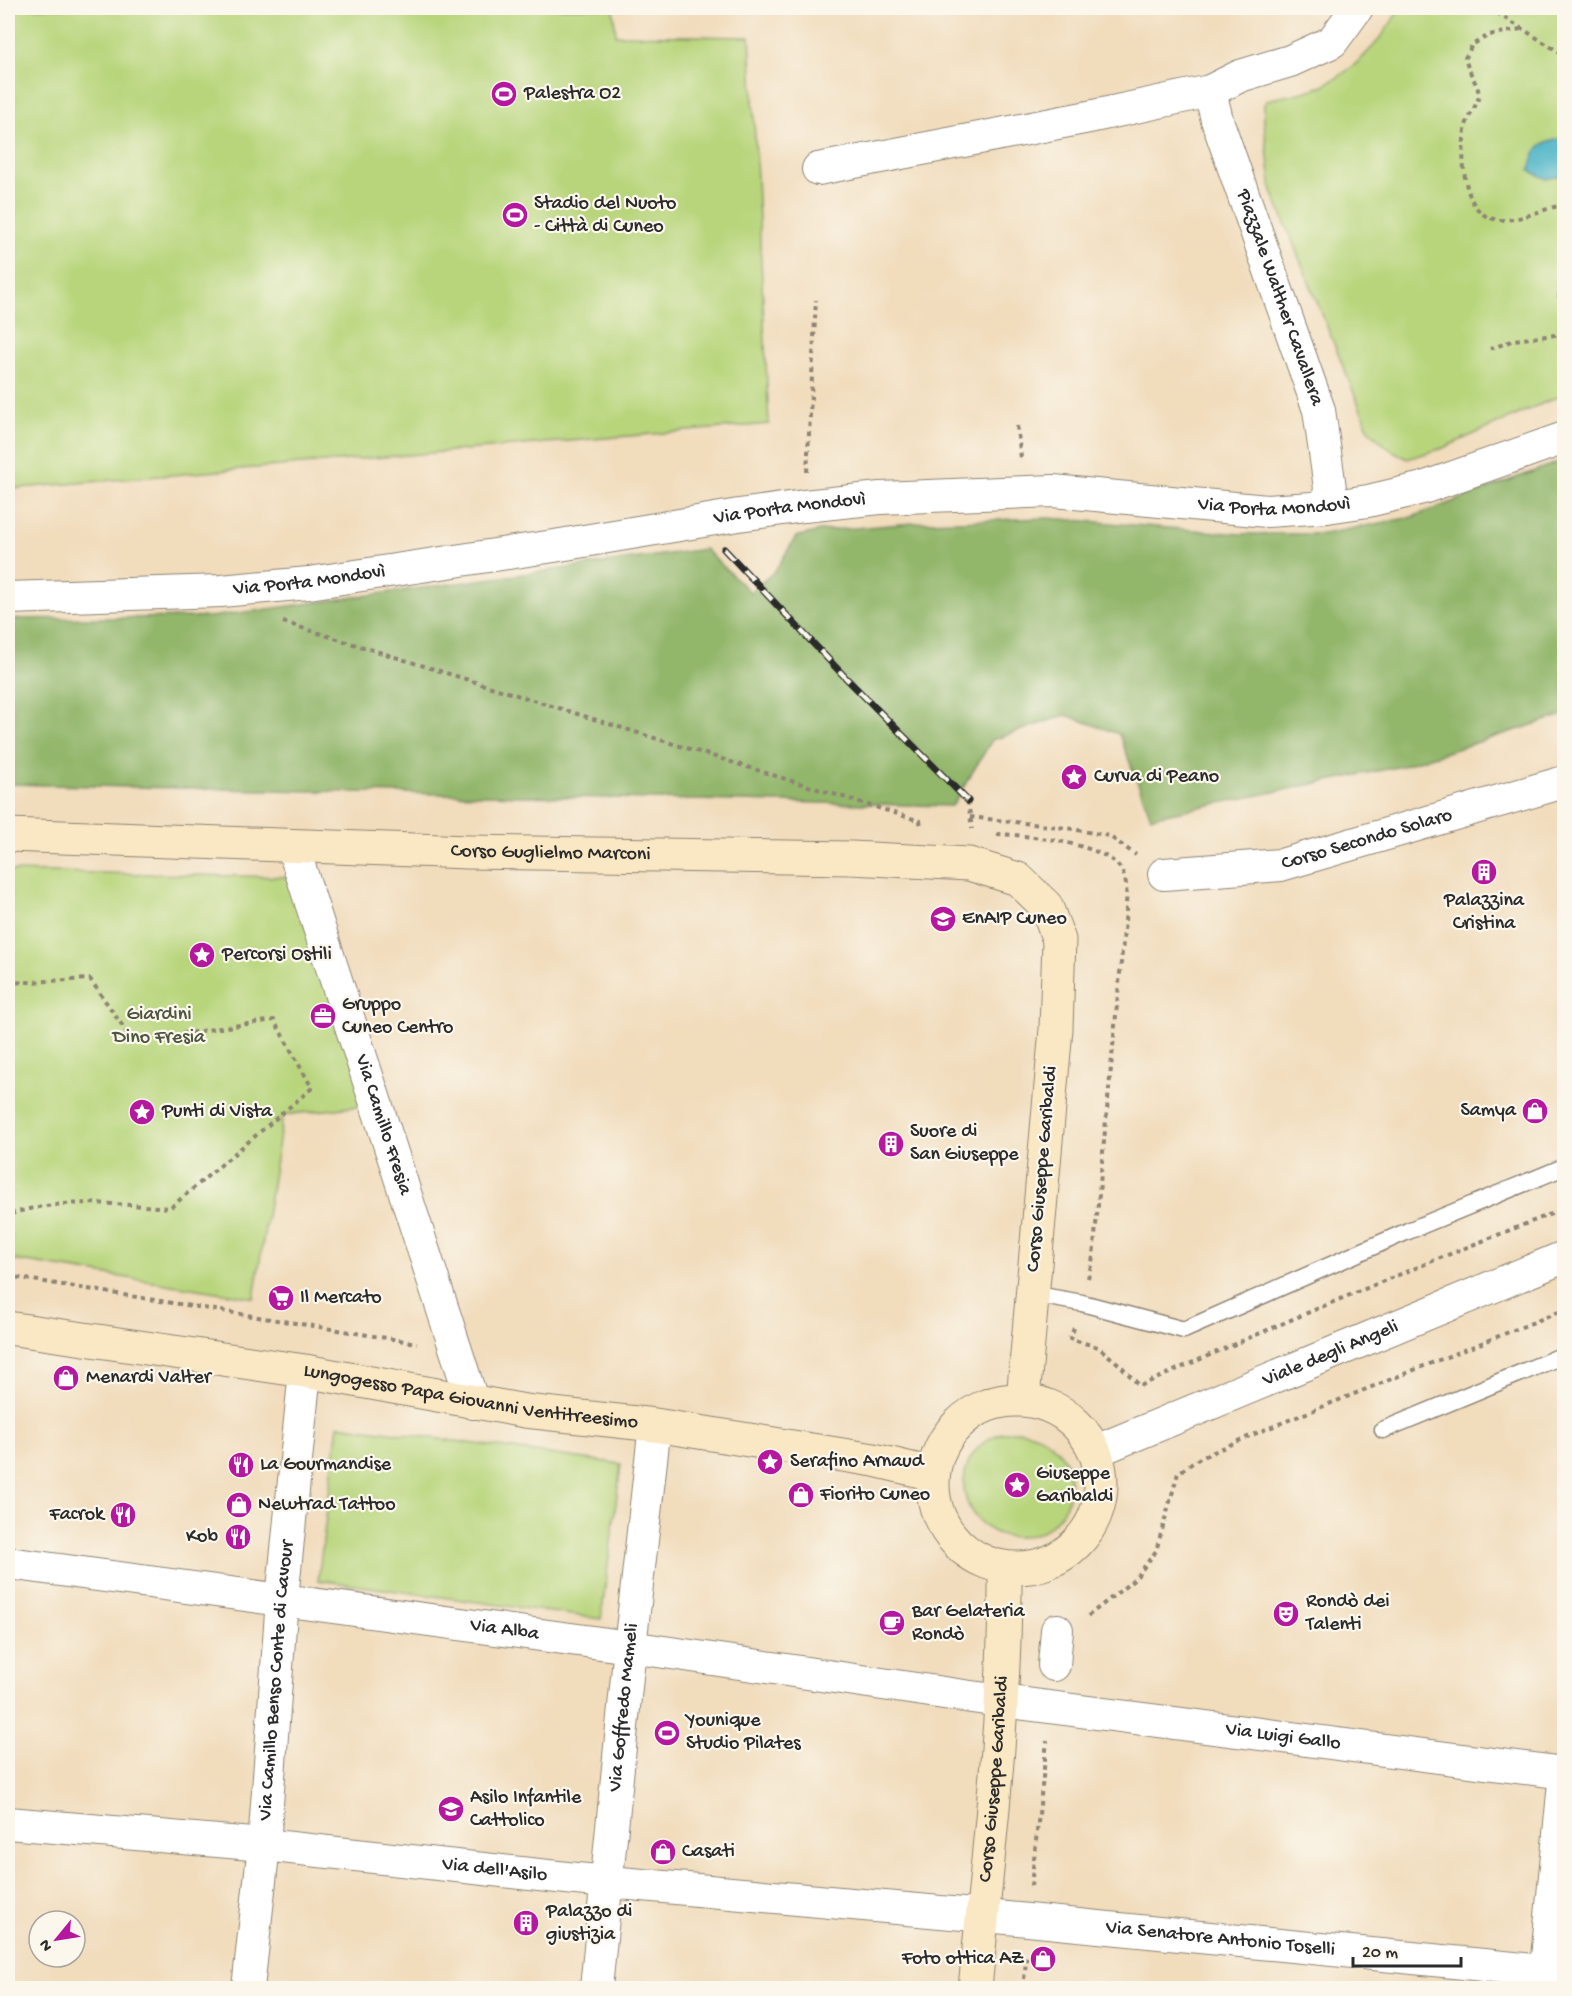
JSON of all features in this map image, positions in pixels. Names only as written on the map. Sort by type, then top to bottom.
[{"type":"street","points":[[818,169],[1181,99],[1210,91],[1240,76],[1290,61],[1332,42],[1357,8]]},
{"type":"street","name":"Piazzale Walther Cavallera","points":[[1210,91],[1217,120],[1319,410],[1330,488],[1327,507]]},
{"type":"street","name":"Via Porta Mondovì","points":[[8,598],[221,591],[309,583],[739,515],[880,498],[1053,492],[1267,511],[1327,507],[1368,501],[1423,488],[1564,438]]},
{"type":"street","name":"Corso Secondo Solaro","points":[[1164,874],[1281,865],[1564,782]]},
{"type":"street","name":"Corso Guglielmo Marconi","points":[[8,835],[293,847],[851,858],[969,864],[1018,879],[1046,906],[1059,940]]},
{"type":"street","name":"Via Camillo Fresia","points":[[293,847],[473,1403]]},
{"type":"street","name":"Corso Giuseppe Garibaldi","points":[[1023,1399],[1056,1029],[1059,940]]},
{"type":"street","name":"Viale degli Angeli","points":[[1096,1451],[1564,1257]]},
{"type":"street","name":"Lungogesso Papa Giovanni Ventitreesimo","points":[[8,1328],[305,1371],[525,1411],[655,1425],[874,1460],[933,1474]]},
{"type":"street","name":"Via Camillo Benso Conte di Cavour","points":[[248,1989],[264,1845],[282,1599],[305,1371]]},
{"type":"street","points":[[1023,1399],[1041,1402],[1059,1409],[1074,1421],[1096,1451],[1102,1476],[1100,1502],[1092,1526],[1076,1546],[1055,1560],[1031,1568],[1005,1568],[980,1560],[959,1545],[943,1525],[934,1500],[933,1474],[939,1449],[953,1427],[973,1411],[997,1401],[1023,1399]]},
{"type":"street","name":"Via Goffredo Mameli","points":[[596,1989],[655,1425]]},
{"type":"street","name":"Via Alba","points":[[8,1563],[630,1647],[1001,1701]]},
{"type":"street","name":"Corso Giuseppe Garibaldi","points":[[975,1989],[1006,1632],[1005,1568]]},
{"type":"street","points":[[1054,1665],[1057,1630]]},
{"type":"street","name":"Via Luigi Gallo","points":[[1001,1701],[1564,1773]]},
{"type":"street","points":[[1551,1978],[1564,1783]]},
{"type":"street","name":"Via dell'Asilo","points":[[8,1823],[264,1845],[438,1865],[982,1916]]},
{"type":"street","name":"Via Senatore Antonio Toselli","points":[[982,1916],[1551,1978]]},
{"type":"lane","points":[[1031,1294],[1082,1303],[1184,1330],[1564,1167]]},
{"type":"lane","points":[[1383,1430],[1564,1355]]},
{"type":"path","points":[[1489,8],[1564,55]]},
{"type":"path","points":[[1521,29],[1489,35],[1472,45],[1465,58],[1467,69],[1477,84],[1479,94],[1465,130],[1464,160],[1467,190],[1474,207],[1488,217],[1501,220],[1564,205]]},
{"type":"path","points":[[1490,349],[1514,340],[1555,335],[1564,326],[1563,313],[1558,299],[1564,275]]},
{"type":"path","points":[[807,473],[816,300]]},
{"type":"path","points":[[273,618],[920,821],[922,833]]},
{"type":"path","points":[[968,801],[973,833]]},
{"type":"path","points":[[970,816],[1067,828],[1108,836],[1137,856]]},
{"type":"path","points":[[8,983],[90,980],[133,1041],[274,1020],[312,1088],[170,1208],[82,1202],[27,1208],[8,1215]]},
{"type":"path","points":[[1071,1339],[1098,1347],[1140,1386],[1227,1347],[1564,1209]]},
{"type":"path","points":[[8,1276],[456,1349]]},
{"type":"path","points":[[1057,1630],[1086,1617],[1134,1579],[1156,1551],[1178,1473],[1200,1458],[1259,1432],[1564,1310]]},
{"type":"path","points":[[1031,1890],[1048,1734]]},
{"type":"path","points":[[1023,1989],[1028,1944]]},
{"type":"green space","points":[[8,8],[613,8],[616,35],[750,37],[769,424],[8,489]]},
{"type":"green space","points":[[1400,8],[1564,8],[1564,394],[1443,448],[1407,459],[1388,448],[1369,430],[1272,191],[1264,123],[1264,104],[1268,100],[1314,89],[1341,75],[1374,45]]},
{"type":"green space","points":[[1564,460],[1564,715],[1402,766],[1151,817],[1119,734],[1066,715],[992,740],[952,806],[8,784],[8,619],[210,617],[705,549],[750,592],[775,571],[796,537],[820,531],[925,522],[1049,518],[1241,534],[1324,534],[1412,517]]},
{"type":"green space","name":"Giardini Dino Fresia","points":[[8,871],[288,877],[369,1105],[283,1115],[254,1298],[8,1259]]},
{"type":"green space","points":[[338,1425],[621,1464],[601,1619],[318,1580]]},
{"type":"green space","points":[[1017,1431],[1037,1435],[1055,1446],[1066,1464],[1070,1484],[1066,1504],[1055,1522],[1037,1533],[1017,1537],[997,1533],[979,1522],[968,1504],[964,1484],[968,1464],[979,1446],[997,1435]]},
{"type":"water","points":[[1564,139],[1564,175],[1547,179],[1530,171],[1533,157],[1540,147],[1549,141]]},
{"type":"railway","points":[[724,549],[845,677],[968,801]]},
{"type":"place","name":"Palestra O2","points":[[504,94]]},
{"type":"place","name":"Stadio del Nuoto - Città di Cuneo","points":[[515,215]]},
{"type":"place","name":"Curva di Peano","points":[[1074,777]]},
{"type":"place","name":"Palazzina Cristina","points":[[1484,872]]},
{"type":"place","name":"EnAIP Cuneo","points":[[943,919]]},
{"type":"place","name":"Percorsi Ostili","points":[[202,955]]},
{"type":"place","name":"Gruppo Cuneo Centro","points":[[323,1016]]},
{"type":"place","name":"Samya","points":[[1535,1111]]},
{"type":"place","name":"Punti di Vista","points":[[142,1112]]},
{"type":"place","name":"Suore di San Giuseppe","points":[[891,1144]]},
{"type":"place","name":"Il Mercato","points":[[281,1298]]},
{"type":"place","name":"Menardi Valter","points":[[66,1378]]},
{"type":"place","name":"Serafino Arnaud","points":[[770,1462]]},
{"type":"place","name":"La Gourmandise","points":[[241,1465]]},
{"type":"place","name":"Giuseppe Garibaldi","points":[[1017,1485]]},
{"type":"place","name":"Fiorito Cuneo","points":[[801,1495]]},
{"type":"place","name":"Newtrad Tattoo","points":[[239,1505]]},
{"type":"place","name":"Facrok","points":[[123,1515]]},
{"type":"place","name":"Kob","points":[[238,1537]]},
{"type":"place","name":"Rondò dei Talenti","points":[[1286,1614]]},
{"type":"place","name":"Bar Gelateria Rondò","points":[[892,1623]]},
{"type":"place","name":"Younique Studio Pilates","points":[[667,1733]]},
{"type":"place","name":"Asilo Infantile Cattolico","points":[[451,1809]]},
{"type":"place","name":"Casati","points":[[663,1852]]},
{"type":"place","name":"Palazzo di giustizia","points":[[526,1923]]},
{"type":"place","name":"Foto ottica AZ","points":[[1043,1959]]}]
